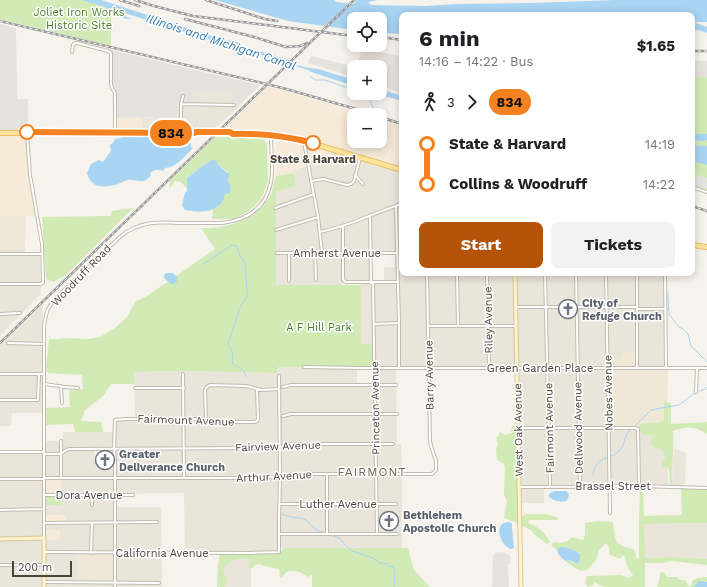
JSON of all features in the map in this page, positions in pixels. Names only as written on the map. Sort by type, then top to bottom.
[{"type":"main road","points":[[0,132],[230,132],[233,134],[271,134],[304,141],[399,169]]},
{"type":"main road","points":[[695,245],[707,247]]},
{"type":"street","points":[[72,52],[74,43],[77,43],[111,53],[111,84],[115,93],[115,132]]},
{"type":"street","points":[[181,133],[181,104],[183,96]]},
{"type":"street","points":[[181,104],[234,105]]},
{"type":"street","name":"Woodruff Road","points":[[0,284],[40,284],[43,282],[42,244],[30,175],[27,132]]},
{"type":"street","name":"Woodruff Road","points":[[44,587],[44,327],[48,309],[55,299],[126,231],[137,226],[155,222],[233,222],[242,219],[256,210],[265,199],[272,181],[271,134]]},
{"type":"street","points":[[304,141],[318,217],[322,253]]},
{"type":"street","points":[[311,181],[323,179],[347,185],[351,184],[354,181],[360,157]]},
{"type":"street","points":[[355,175],[363,184]]},
{"type":"street","points":[[695,188],[707,192]]},
{"type":"street","points":[[275,208],[314,194]]},
{"type":"street","points":[[320,232],[343,226],[399,205]]},
{"type":"street","points":[[396,206],[399,368]]},
{"type":"street","name":"Princeton Avenue","points":[[370,216],[370,253],[374,324],[377,533]]},
{"type":"street","points":[[276,230],[318,217]]},
{"type":"street","points":[[343,226],[342,253],[344,281],[372,283],[398,282]]},
{"type":"street","name":"Amherst Avenue","points":[[277,253],[398,253]]},
{"type":"street","points":[[289,253],[289,281]]},
{"type":"street","points":[[315,253],[316,280]]},
{"type":"street","points":[[0,254],[42,254]]},
{"type":"street","name":"Barry Avenue","points":[[427,276],[430,441],[437,465],[436,470],[432,474]]},
{"type":"street","points":[[457,276],[458,326]]},
{"type":"street","name":"Riley Avenue","points":[[487,276],[489,368]]},
{"type":"street","name":"West Oak Avenue","points":[[515,276],[521,587]]},
{"type":"street","name":"Fairmont Avenue","points":[[545,276],[550,487]]},
{"type":"street","name":"Dellwood Avenue","points":[[576,276],[580,487]]},
{"type":"street","name":"Nobes Avenue","points":[[606,276],[610,513]]},
{"type":"street","points":[[637,276],[637,368]]},
{"type":"street","points":[[666,276],[666,368]]},
{"type":"street","points":[[516,307],[607,307],[666,309]]},
{"type":"street","points":[[0,314],[20,314]]},
{"type":"street","points":[[374,324],[399,323]]},
{"type":"street","points":[[428,326],[516,326]]},
{"type":"street","points":[[8,343],[44,344]]},
{"type":"street","name":"Green Garden Place","points":[[304,367],[707,368]]},
{"type":"street","points":[[696,368],[696,392]]},
{"type":"street","points":[[0,374],[44,374]]},
{"type":"street","points":[[0,400],[38,400],[39,374]]},
{"type":"street","points":[[183,374],[184,478]]},
{"type":"street","points":[[279,376],[279,534],[397,534]]},
{"type":"street","points":[[44,384],[67,388],[78,388]]},
{"type":"street","points":[[206,419],[205,390],[210,385],[246,386],[262,390],[279,389]]},
{"type":"street","points":[[282,387],[291,385],[396,385]]},
{"type":"street","points":[[61,386],[62,403]]},
{"type":"street","points":[[135,388],[184,388]]},
{"type":"street","name":"Fairmount Avenue","points":[[114,448],[115,420],[206,419],[219,422],[255,422],[257,421],[257,389]]},
{"type":"street","points":[[283,416],[291,414],[397,414]]},
{"type":"street","points":[[518,428],[638,429],[639,486]]},
{"type":"street","points":[[61,442],[61,478]]},
{"type":"street","name":"Fairview Avenue","points":[[0,452],[61,454],[70,449],[280,448],[290,444],[393,444]]},
{"type":"street","points":[[114,448],[115,587]]},
{"type":"street","name":"Arthur Avenue","points":[[0,479],[280,477],[292,474],[376,473],[432,474]]},
{"type":"street","points":[[326,474],[327,533]]},
{"type":"street","name":"Brassel Street","points":[[520,487],[639,486],[707,488]]},
{"type":"street","name":"Dora Avenue","points":[[44,495],[133,495]]},
{"type":"street","points":[[92,495],[92,505]]},
{"type":"street","name":"Luther Avenue","points":[[279,504],[396,504]]},
{"type":"street","points":[[0,510],[44,509]]},
{"type":"street","points":[[44,523],[157,522]]},
{"type":"street","points":[[91,553],[92,523]]},
{"type":"street","name":"California Avenue","points":[[44,552],[279,552],[279,534]]},
{"type":"street","points":[[0,538],[44,538]]},
{"type":"street","points":[[0,566],[44,565]]},
{"type":"street","points":[[44,582],[159,583]]},
{"type":"street","points":[[92,582],[92,587]]},
{"type":"shaded area","points":[[0,24],[16,28],[18,131],[0,131]]},
{"type":"shaded area","points":[[112,50],[260,85],[231,114],[231,90],[193,90],[192,105],[181,105],[181,117],[113,118]]},
{"type":"shaded area","points":[[362,52],[380,52],[399,55],[399,92],[387,88],[387,60],[358,60]]},
{"type":"shaded area","points":[[311,56],[347,65],[347,75],[308,63]]},
{"type":"shaded area","points":[[695,61],[707,61],[707,77],[695,77]]},
{"type":"shaded area","points":[[267,86],[347,109],[347,148],[387,148],[387,120],[399,124],[399,166],[293,135],[274,132],[221,131],[234,120]]},
{"type":"shaded area","points":[[193,90],[231,90],[231,114],[212,131],[142,131],[142,118],[181,117],[181,104]]},
{"type":"shaded area","points":[[0,95],[14,95],[14,127],[0,127]]},
{"type":"shaded area","points":[[16,99],[28,99],[28,128],[17,128]]},
{"type":"shaded area","points":[[113,118],[142,118],[142,130],[113,130]]},
{"type":"shaded area","points":[[26,133],[26,147],[36,216],[0,216],[0,134]]},
{"type":"shaded area","points":[[276,136],[302,142],[308,166],[292,169],[293,173],[276,176]]},
{"type":"shaded area","points":[[304,142],[331,150],[327,164],[307,159]]},
{"type":"shaded area","points":[[331,150],[399,170],[399,276],[427,276],[429,367],[396,369],[397,444],[401,444],[402,473],[377,473],[373,344],[361,344],[361,283],[399,282],[384,282],[384,267],[398,267],[398,253],[370,252],[370,282],[347,282],[343,278],[342,227],[342,285],[276,285],[276,192],[296,186],[292,170],[309,166],[307,159]]},
{"type":"shaded area","points":[[698,174],[707,178],[707,189],[695,185]]},
{"type":"shaded area","points":[[0,216],[26,216],[25,250],[0,250]]},
{"type":"shaded area","points":[[0,250],[25,250],[26,256],[40,256],[41,294],[0,336]]},
{"type":"shaded area","points":[[428,276],[515,276],[516,367],[430,368]]},
{"type":"shaded area","points":[[516,276],[605,276],[609,486],[544,487],[544,503],[520,503]]},
{"type":"shaded area","points":[[606,276],[665,276],[665,367],[637,368],[622,352],[622,359],[608,358]]},
{"type":"shaded area","points":[[43,304],[44,413],[12,413],[11,426],[0,426],[0,346]]},
{"type":"shaded area","points":[[622,351],[637,351],[638,368],[668,369],[667,423],[609,427],[608,358],[621,359]]},
{"type":"shaded area","points":[[277,367],[357,368],[357,385],[374,385],[376,533],[280,533],[280,477],[116,476],[114,446],[115,420],[117,418],[135,418],[134,372],[184,371],[277,373]]},
{"type":"shaded area","points":[[667,423],[668,485],[611,486],[609,427]]},
{"type":"shaded area","points":[[63,432],[113,432],[113,447],[95,447],[94,462],[113,462],[114,477],[45,477],[44,441],[63,441]]},
{"type":"shaded area","points":[[674,448],[686,453],[685,486],[670,485],[672,484]]},
{"type":"shaded area","points":[[0,453],[43,453],[44,538],[0,538]]},
{"type":"shaded area","points":[[377,474],[402,474],[402,548],[280,548],[280,534],[377,534]]},
{"type":"shaded area","points":[[279,478],[279,551],[185,552],[184,493],[116,494],[116,480]]},
{"type":"shaded area","points":[[45,479],[61,479],[61,494],[45,494]]},
{"type":"shaded area","points":[[61,479],[114,479],[114,493],[116,494],[117,507],[161,507],[162,587],[45,587],[45,582],[117,583],[117,553],[114,553],[77,582],[45,581],[45,540],[60,539],[60,530],[45,530],[45,524],[66,515],[45,515],[45,505],[61,505]]},
{"type":"shaded area","points":[[45,515],[66,515],[66,524],[45,524]]},
{"type":"shaded area","points":[[707,523],[707,559],[672,557],[644,558],[644,524]]},
{"type":"shaded area","points":[[45,530],[60,530],[60,540],[45,540]]},
{"type":"shaded area","points":[[0,539],[43,539],[44,587],[0,587]]},
{"type":"shaded area","points":[[497,552],[510,555],[510,564],[508,564],[509,587],[492,587],[493,555]]},
{"type":"shaded area","points":[[77,553],[114,553],[114,582],[77,582]]},
{"type":"shaded area","points":[[220,553],[251,553],[251,587],[220,587]]},
{"type":"green space","name":"Joliet Iron Works Historic Site","points":[[0,0],[82,0],[111,9],[111,46],[0,19]]},
{"type":"green space","points":[[695,77],[707,77],[707,190],[695,186]]},
{"type":"green space","points":[[259,136],[267,143],[268,181],[263,195],[256,205],[249,211],[234,219],[212,219],[213,209],[218,206],[226,193],[229,193],[230,185],[228,182],[228,172],[218,165],[217,162],[208,162],[189,176],[187,181],[187,189],[181,182],[175,181],[170,188],[169,186],[171,180],[215,137]]},
{"type":"green space","name":"A F Hill Park","points":[[293,173],[296,186],[276,192],[276,285],[361,285],[361,344],[374,344],[374,368],[277,367],[277,373],[184,371],[134,372],[134,384],[111,384],[103,396],[85,410],[81,421],[101,422],[103,432],[75,432],[73,424],[46,425],[46,408],[70,407],[69,391],[83,389],[82,375],[48,373],[46,370],[49,339],[88,339],[100,337],[115,328],[127,317],[135,302],[147,296],[215,249],[201,228],[221,227],[241,221],[250,216],[266,203],[271,194],[276,176]]},
{"type":"green space","points":[[133,208],[65,276],[53,282],[46,279],[42,217],[111,216],[112,211]]},
{"type":"green space","points":[[664,401],[671,404],[671,424],[707,422],[707,434],[694,428],[682,428],[673,431],[672,484],[670,485],[669,469],[662,466],[662,462],[666,460],[663,452],[661,449],[655,448],[651,445],[652,435],[642,435],[639,427],[640,424],[661,422],[664,420]]},
{"type":"green space","points":[[513,426],[516,426],[519,524],[504,518],[507,500],[504,495],[505,467],[504,464],[497,460],[496,449],[498,444],[496,438],[499,435],[499,432],[505,435],[512,433],[511,429]]},
{"type":"green space","points":[[640,488],[643,488],[644,516],[682,515],[681,488],[707,489],[707,523],[644,524],[645,558],[672,557],[707,559],[707,565],[672,561],[645,563],[645,587],[606,587],[600,586],[595,582],[592,586],[587,587],[587,576],[621,575],[629,578],[633,575],[627,566],[624,555],[619,559],[609,554],[609,547],[606,543],[599,550],[596,560],[587,570],[582,571],[565,561],[570,560],[575,564],[580,554],[573,550],[560,547],[557,550],[551,545],[554,542],[559,543],[568,541],[572,537],[583,540],[585,534],[585,523],[598,521],[613,522],[615,538],[619,544],[634,549],[637,559],[639,559]]},
{"type":"green space","points":[[45,494],[61,494],[61,505],[45,505]]},
{"type":"green space","points":[[526,514],[546,514],[558,518],[558,520],[529,520],[528,523],[541,530],[550,542],[547,544],[531,530],[522,526],[522,516]]},
{"type":"green space","points":[[283,548],[408,548],[414,570],[430,587],[312,587],[312,574],[308,577],[302,573],[289,571],[280,578],[279,569],[259,564],[255,565],[253,568],[249,568],[249,560],[238,559],[225,566],[223,569],[227,584],[224,587],[217,587],[220,553],[278,553],[283,550]]},
{"type":"green space","points":[[664,572],[667,577],[677,577],[680,580],[685,580],[688,586],[691,586],[693,580],[707,577],[707,587],[657,587],[660,573]]},
{"type":"water","name":"Illinois and Michigan Canal","points":[[82,0],[101,0],[212,36],[237,42],[241,46],[290,60],[296,63],[296,65],[318,69],[347,78],[347,84],[241,49],[224,46],[224,44]]},
{"type":"water","points":[[215,0],[334,0],[336,2],[353,4],[356,1],[355,0],[378,0],[368,2],[371,5],[425,6],[617,0],[707,0],[707,22],[695,22],[695,12],[399,12],[399,34],[387,33],[387,12],[347,12],[347,29],[288,21]]},
{"type":"water","points":[[110,12],[123,15],[132,19],[114,15]]},
{"type":"water","points":[[695,23],[707,27],[707,33],[695,30]]},
{"type":"water","points":[[387,91],[399,95],[399,100],[387,97]]},
{"type":"water","points":[[695,134],[707,134],[707,140],[695,140]]},
{"type":"water","points":[[124,137],[190,137],[191,147],[193,148],[184,158],[173,166],[165,168],[163,171],[158,170],[150,173],[151,176],[147,180],[127,180],[108,186],[95,185],[87,173],[91,164],[99,160],[103,162],[111,151],[110,145],[115,139]]},
{"type":"water","points":[[695,145],[705,145],[707,147],[707,165],[696,162]]},
{"type":"water","points":[[212,160],[216,160],[218,165],[230,175],[228,177],[228,182],[230,185],[229,194],[226,193],[222,202],[214,209],[200,212],[185,210],[182,205],[185,193],[187,191],[187,178]]},
{"type":"water","points":[[166,273],[173,273],[177,277],[177,281],[174,284],[171,284],[164,278]]},
{"type":"water","points":[[554,491],[566,491],[569,494],[565,501],[561,502],[549,497],[549,494]]},
{"type":"water","points":[[508,522],[512,523],[514,548],[511,549],[505,545],[501,539],[499,531],[502,524]]},
{"type":"water","points":[[560,547],[568,548],[580,554],[580,561],[577,564],[570,560],[565,561],[557,552]]},
{"type":"water","points":[[699,581],[707,582],[707,587],[694,587]]},
{"type":"waterway","points":[[310,76],[315,80],[325,80],[347,88]]},
{"type":"waterway","points":[[370,100],[374,108]]},
{"type":"waterway","points":[[203,264],[232,245],[237,246],[239,254],[245,263],[247,296],[239,309],[228,344],[233,353],[232,363],[242,369],[246,377]]},
{"type":"waterway","points":[[668,294],[669,314],[679,327],[688,334],[691,346],[707,362]]},
{"type":"waterway","points":[[700,391],[707,387]]},
{"type":"waterway","points":[[634,427],[651,410],[679,405],[696,392]]},
{"type":"waterway","points":[[610,456],[618,452],[623,446],[626,435],[631,429]]},
{"type":"waterway","points":[[593,475],[597,464],[608,457]]},
{"type":"waterway","points":[[280,514],[306,520],[316,530],[323,532]]},
{"type":"waterway","points":[[330,535],[339,538],[352,551],[373,558],[380,563],[387,564],[389,567],[393,566],[395,571],[394,587]]},
{"type":"railway","points":[[120,0],[139,6]]},
{"type":"railway","points":[[135,0],[193,16],[347,35]]},
{"type":"railway","points":[[206,0],[265,19],[277,21]]},
{"type":"railway","points":[[0,343],[354,0]]},
{"type":"railway","points":[[185,19],[286,47],[300,46],[307,43]]},
{"type":"railway","points":[[0,21],[279,87],[352,108]]},
{"type":"railway","points":[[387,38],[399,40]]},
{"type":"railway","points":[[695,51],[707,51]]},
{"type":"railway","points":[[387,119],[399,123]]},
{"type":"railway","points":[[695,207],[707,211]]},
{"type":"bus line","name":"834","points":[[27,132],[230,132],[233,134],[275,135],[313,143]]},
{"type":"place","name":"State & Harvard","points":[[313,143]]},
{"type":"place","name":"City of Refuge Church","points":[[568,309]]},
{"type":"place","name":"Greater Deliverance Church","points":[[105,460]]},
{"type":"place","name":"Bethlehem Apostolic Church","points":[[389,521]]},
{"type":"district","name":"FAIRMONT","points":[[372,472]]}]
